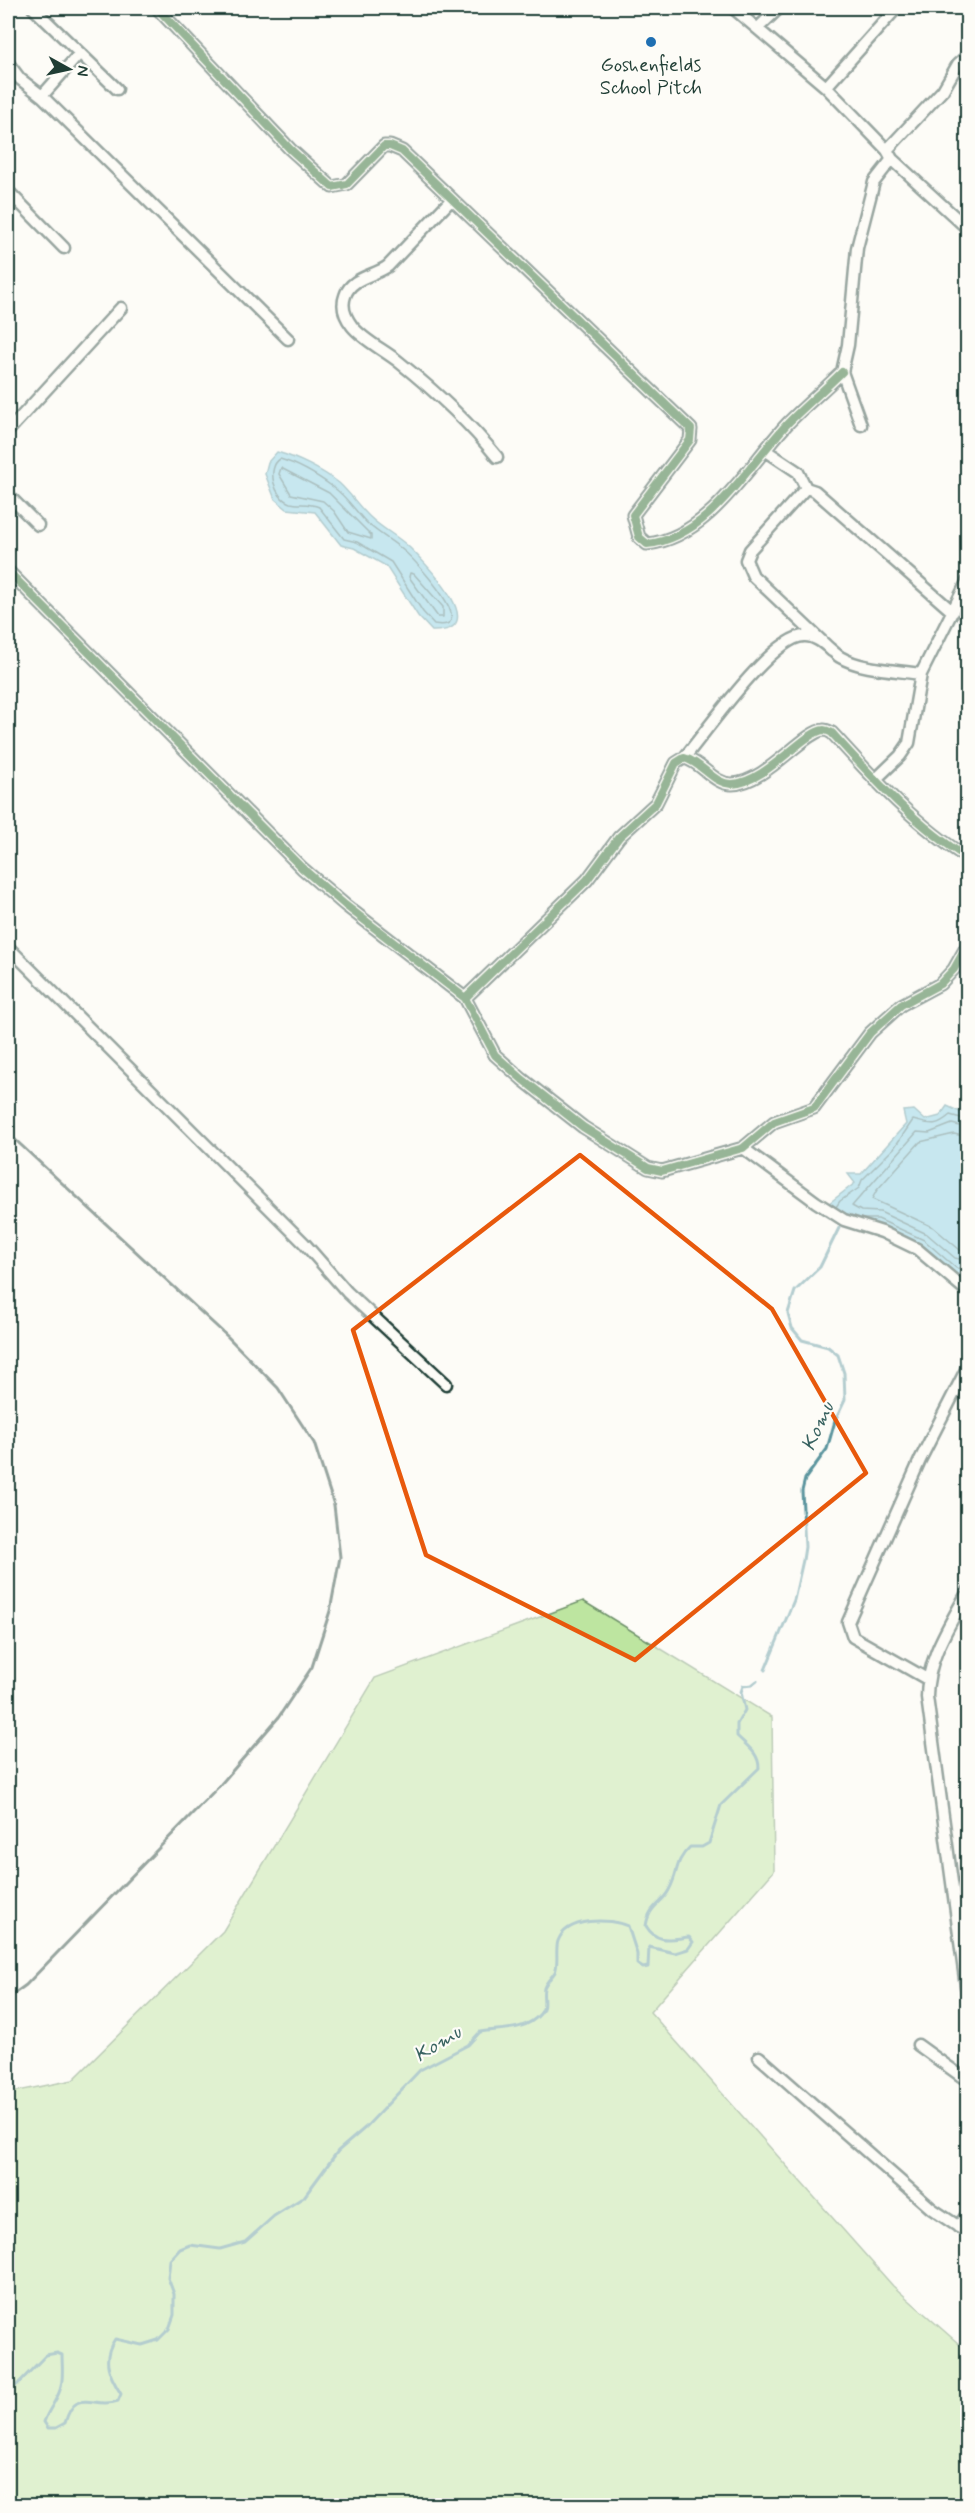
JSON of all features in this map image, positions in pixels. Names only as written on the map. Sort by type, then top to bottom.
[{"type":"street","points":[[33,8],[117,89]]},
{"type":"street","points":[[157,8],[290,149],[328,184],[336,188],[347,184],[381,149],[390,146],[402,151],[691,429],[690,440],[633,515],[639,537],[646,544],[660,543],[684,532],[721,502],[789,423],[842,372]]},
{"type":"street","points":[[733,8],[826,87],[890,155],[968,229]]},
{"type":"street","points":[[758,28],[779,8]]},
{"type":"street","points":[[826,87],[893,12]]},
{"type":"street","points":[[42,96],[80,53]]},
{"type":"street","points":[[861,425],[842,372],[848,345],[856,248],[874,182],[890,155],[943,90],[958,64],[968,55]]},
{"type":"street","points":[[8,63],[20,79],[42,96],[288,339]]},
{"type":"street","points":[[8,191],[64,248]]},
{"type":"street","points":[[452,199],[388,266],[380,272],[362,278],[350,287],[345,296],[344,314],[352,327],[396,360],[472,426],[497,457]]},
{"type":"street","points":[[8,431],[121,308]]},
{"type":"street","points":[[765,450],[798,472],[806,488],[815,491],[953,612]]},
{"type":"street","points":[[806,488],[750,550],[746,560],[753,576],[832,651]]},
{"type":"street","points":[[8,495],[38,525]]},
{"type":"street","points":[[8,571],[302,868],[345,905],[465,998],[495,1055],[560,1110],[648,1168],[673,1169],[743,1148],[774,1122],[814,1108],[884,1018],[901,1005],[940,984],[954,969],[968,944]]},
{"type":"street","points":[[875,780],[900,756],[909,743],[921,674],[968,580]]},
{"type":"street","points":[[465,998],[587,880],[619,837],[656,803],[676,763],[684,758],[768,656],[780,645],[792,638],[805,636],[814,638],[853,663],[921,674]]},
{"type":"street","points":[[684,758],[693,760],[720,781],[732,784],[751,779],[775,765],[813,734],[823,730],[832,733],[875,780],[949,848],[968,858]]},
{"type":"street","points":[[8,947],[304,1243],[347,1292],[446,1384]]},
{"type":"street","points":[[743,1148],[844,1220],[882,1232],[916,1249],[968,1292]]},
{"type":"street","points":[[927,1679],[853,1637],[848,1622],[920,1460],[968,1366]]},
{"type":"street","points":[[968,1591],[933,1660],[927,1679],[927,1697],[968,2001]]},
{"type":"street","points":[[918,2045],[968,2081]]},
{"type":"street","points":[[759,2057],[932,2209],[963,2230],[968,2213]]},
{"type":"highlighted area","points":[[580,1155],[772,1309],[866,1473],[635,1660],[426,1555],[353,1330]]},
{"type":"green space","points":[[583,1601],[772,1717],[774,1871],[650,2012],[893,2286],[967,2351],[967,2505],[8,2505],[8,2093],[73,2080],[223,1931],[375,1678]]},
{"type":"water","points":[[277,452],[310,465],[339,483],[366,513],[410,548],[441,582],[451,597],[457,610],[457,621],[449,628],[432,631],[418,616],[386,566],[354,548],[341,545],[315,512],[287,509],[275,499],[265,474],[268,462]]},
{"type":"water","points":[[947,1106],[967,1115],[967,1275],[955,1274],[922,1246],[876,1224],[859,1225],[824,1207],[855,1183],[848,1174],[861,1174],[906,1124],[903,1111],[914,1110],[925,1120],[940,1116]]},
{"type":"waterway","name":"Komu","points":[[765,1670],[794,1600],[803,1560],[805,1547],[802,1491],[805,1479],[827,1449],[835,1421],[845,1400],[844,1373],[838,1355],[828,1347],[802,1340],[792,1328],[788,1313],[795,1291],[820,1267],[839,1228]]},
{"type":"waterway","name":"Komu","points":[[8,2394],[46,2355],[57,2353],[62,2355],[62,2382],[44,2422],[48,2428],[56,2428],[65,2423],[69,2412],[74,2405],[80,2402],[118,2401],[121,2394],[110,2374],[108,2353],[115,2339],[142,2345],[158,2340],[169,2329],[174,2315],[174,2294],[168,2278],[170,2260],[180,2249],[190,2245],[220,2249],[245,2242],[274,2216],[304,2197],[338,2151],[366,2127],[420,2070],[468,2045],[480,2032],[520,2027],[534,2020],[542,2011],[544,1988],[555,1972],[558,1941],[570,1927],[600,1921],[628,1926],[637,1954],[637,1964],[643,1968],[648,1967],[649,1947],[675,1953],[688,1949],[693,1942],[689,1937],[660,1938],[650,1932],[646,1926],[650,1913],[669,1890],[685,1852],[690,1847],[702,1847],[709,1843],[721,1805],[759,1768],[755,1754],[737,1736],[737,1724],[745,1710],[741,1692],[743,1686],[752,1685],[757,1681]]},
{"type":"railway","points":[[8,1133],[228,1337],[278,1388],[314,1443],[334,1505],[340,1557],[330,1611],[312,1667],[278,1718],[221,1784],[26,1985],[8,1998]]},
{"type":"cycle path","points":[[157,8],[290,149],[332,187],[347,184],[384,146],[402,151],[691,429],[690,440],[633,515],[639,537],[647,544],[669,539],[690,528],[709,514],[789,422],[842,372]]},
{"type":"cycle path","points":[[8,571],[302,868],[345,905],[465,998],[495,1055],[583,1127],[648,1168],[662,1171],[743,1148],[774,1122],[814,1108],[870,1033],[901,1005],[940,984],[954,969],[968,944]]},
{"type":"cycle path","points":[[465,998],[587,880],[619,837],[656,803],[676,763],[684,758],[713,777],[732,784],[758,775],[806,739],[816,733],[827,731],[832,733],[879,784],[913,816],[968,858]]},
{"type":"place","name":"Goshenfields School Pitch","points":[[651,42]]}]
